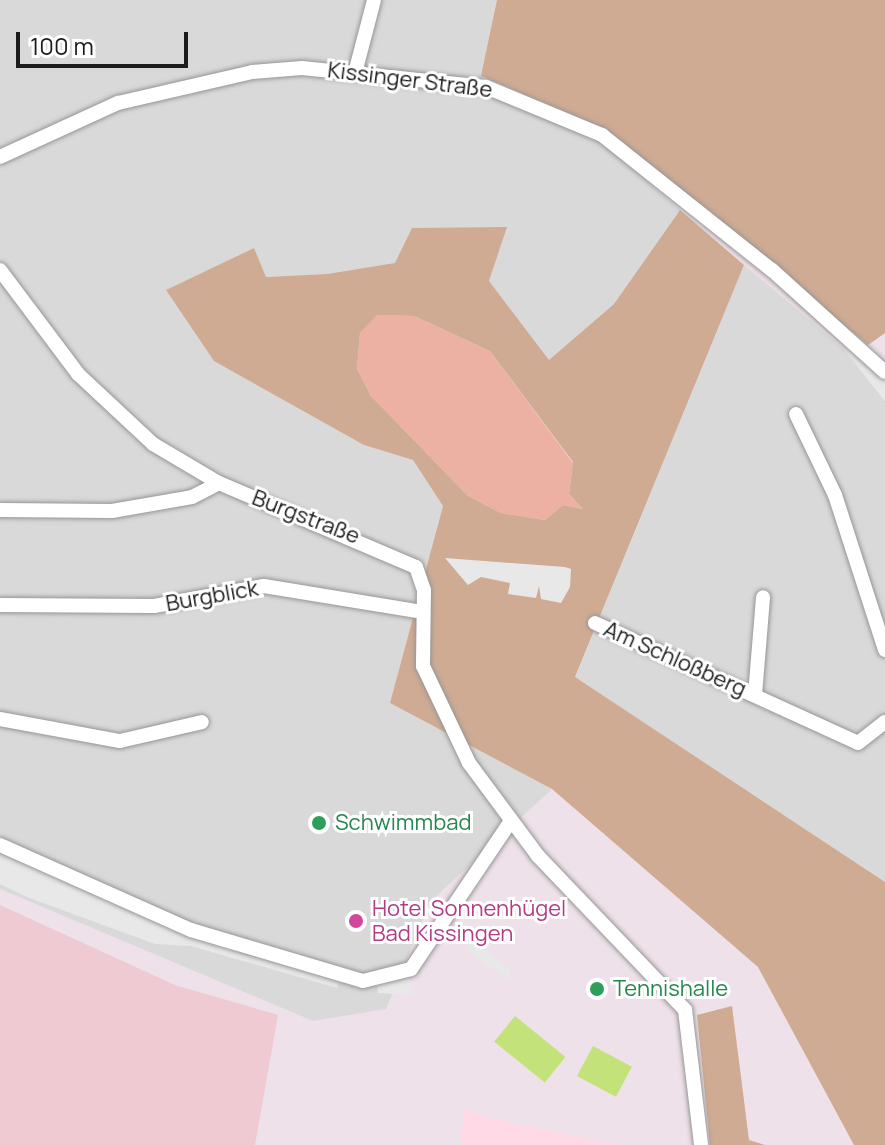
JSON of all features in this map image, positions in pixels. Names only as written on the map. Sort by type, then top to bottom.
[{"type":"street","points":[[355,73],[374,0]]},
{"type":"street","name":"Kissinger Straße","points":[[0,157],[52,128],[188,83],[302,68],[486,87],[570,117],[772,270],[885,372]]},
{"type":"street","name":"Burgstraße","points":[[0,270],[110,406],[153,444],[219,483],[407,558],[421,575],[423,666],[453,737],[511,821],[679,998],[688,1020],[701,1145]]},
{"type":"street","points":[[796,414],[869,585],[885,650]]},
{"type":"street","points":[[0,510],[112,511],[192,497],[219,483]]},
{"type":"street","points":[[869,585],[885,580]]},
{"type":"street","name":"Burgblick","points":[[0,605],[154,606],[264,586],[422,612]]},
{"type":"street","name":"Am Schloßberg","points":[[755,695],[763,597]]},
{"type":"street","name":"Am Schloßberg","points":[[595,623],[858,743],[885,722]]},
{"type":"street","points":[[0,719],[120,741],[202,722]]},
{"type":"street","points":[[0,845],[191,930],[363,981],[411,969],[511,821]]},
{"type":"shaded area","points":[[0,0],[497,0],[480,91],[600,141],[680,210],[614,304],[549,360],[489,281],[506,228],[395,263],[327,274],[265,277],[254,248],[167,290],[364,445],[413,460],[443,506],[390,703],[552,789],[430,902],[386,1009],[313,1021],[0,889]]},
{"type":"shaded area","points":[[497,0],[885,0],[885,333],[868,345],[608,130],[481,76]]},
{"type":"shaded area","points":[[680,210],[744,265],[575,677],[885,882],[885,1145],[854,1145],[758,967],[552,789],[390,703],[443,506],[413,460],[364,445],[214,361],[166,290],[254,248],[266,277],[327,274],[395,263],[412,228],[507,227],[489,281],[549,360],[614,304]],"holes":[[[377,315],[414,316],[490,351],[573,462],[569,494],[583,509],[563,505],[545,520],[501,513],[468,496],[371,396],[357,369],[360,333]]]},
{"type":"shaded area","points":[[744,265],[843,348],[885,401],[885,882],[575,678]]},
{"type":"shaded area","points":[[376,315],[414,316],[490,351],[573,463],[569,494],[583,509],[563,505],[545,520],[501,513],[468,496],[371,396],[357,369],[360,333]]},
{"type":"shaded area","points":[[846,342],[885,383],[885,401],[843,348]]},
{"type":"shaded area","points":[[445,558],[565,567],[571,569],[570,587],[561,603],[541,599],[539,586],[536,598],[508,594],[510,583],[481,577],[468,585]]},
{"type":"shaded area","points":[[0,853],[242,954],[319,970],[339,981],[337,988],[191,946],[155,944],[27,897],[0,884]]},
{"type":"shaded area","points":[[0,905],[175,985],[278,1015],[255,1145],[0,1145]]},
{"type":"shaded area","points":[[469,938],[511,970],[508,980],[468,950]]},
{"type":"shaded area","points":[[409,977],[413,995],[378,993],[377,985]]},
{"type":"shaded area","points":[[732,1006],[749,1140],[765,1145],[710,1145],[697,1015]]},
{"type":"shaded area","points":[[465,1108],[489,1118],[617,1145],[460,1145]]},
{"type":"green space","points":[[515,1016],[566,1057],[545,1083],[494,1042]]},
{"type":"green space","points":[[593,1046],[632,1067],[616,1097],[577,1076]]},
{"type":"place","name":"Schwimmbad","points":[[319,823]]},
{"type":"place","name":"Hotel Sonnenhügel Bad Kissingen","points":[[356,921]]},
{"type":"place","name":"Tennishalle","points":[[597,989]]}]
